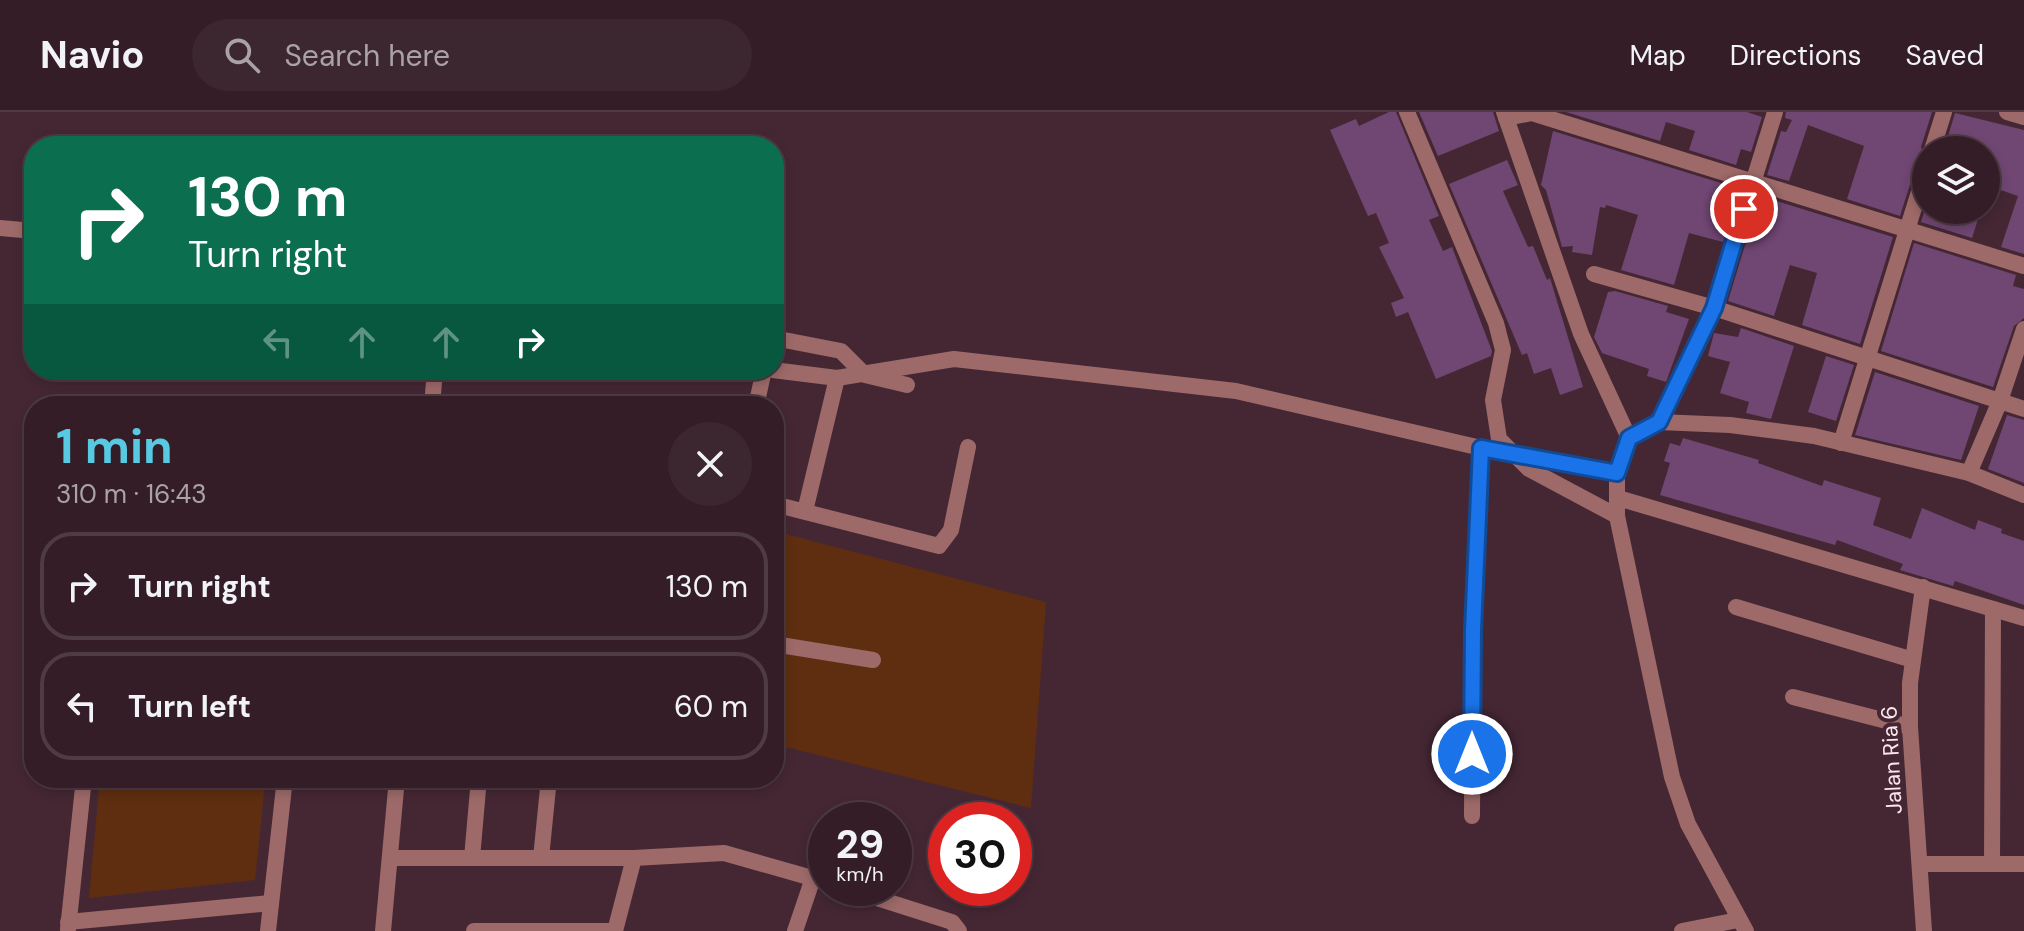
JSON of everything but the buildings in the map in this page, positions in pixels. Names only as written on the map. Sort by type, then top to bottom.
[{"type":"street","points":[[1407,112],[1496,323],[1503,350],[1493,400],[1499,439],[1529,469],[1617,516]]},
{"type":"street","points":[[1659,422],[1714,308],[1775,112]]},
{"type":"street","points":[[1936,136],[1944,112]]},
{"type":"street","points":[[2007,112],[2024,117]]},
{"type":"street","points":[[1629,438],[1581,334],[1505,115],[1532,113],[1752,185],[2024,266]]},
{"type":"street","points":[[1841,443],[1912,215]]},
{"type":"street","points":[[0,228],[24,230]]},
{"type":"street","points":[[1594,274],[1714,308],[2024,409]]},
{"type":"street","points":[[1969,473],[2000,401],[2024,329]]},
{"type":"street","points":[[784,340],[841,351],[865,375],[907,385]]},
{"type":"street","points":[[784,371],[837,378],[954,359],[1236,391],[1481,448],[1508,450],[1617,473]]},
{"type":"street","points":[[805,511],[837,378]]},
{"type":"street","points":[[1682,931],[1742,926],[1688,824],[1672,777],[1617,516],[1617,473],[1629,438],[1659,422],[1730,425],[1841,443],[1969,473],[2024,495]]},
{"type":"street","points":[[784,506],[939,546],[951,530],[968,447]]},
{"type":"street","points":[[1472,816],[1473,630],[1481,448]]},
{"type":"street","points":[[1618,498],[2024,618]]},
{"type":"street","name":"Jalan Ria 6","points":[[1923,587],[1913,660],[1910,727],[1924,931]]},
{"type":"street","points":[[1736,607],[1913,660]]},
{"type":"street","points":[[1992,864],[1993,609]]},
{"type":"street","points":[[784,646],[873,660]]},
{"type":"street","points":[[1793,697],[1910,727]]},
{"type":"street","points":[[83,788],[68,926],[271,903]]},
{"type":"street","points":[[268,931],[284,788]]},
{"type":"street","points":[[383,931],[396,788]]},
{"type":"street","points":[[472,858],[478,788]]},
{"type":"street","points":[[541,858],[548,788]]},
{"type":"street","points":[[390,858],[627,857],[724,853],[808,877]]},
{"type":"street","points":[[474,931],[614,931],[627,857]]},
{"type":"street","points":[[1920,864],[2024,864]]},
{"type":"street","points":[[795,931],[808,903]]},
{"type":"street","points":[[902,906],[952,922],[959,931]]},
{"type":"shaded area","points":[[784,534],[1046,602],[1031,802],[1007,802],[784,746]]},
{"type":"shaded area","points":[[99,788],[264,788],[255,880],[89,898]]},
{"type":"route","points":[[1472,754],[1473,630],[1481,448],[1508,450],[1617,473],[1629,438],[1659,422],[1714,308],[1744,209]]}]
